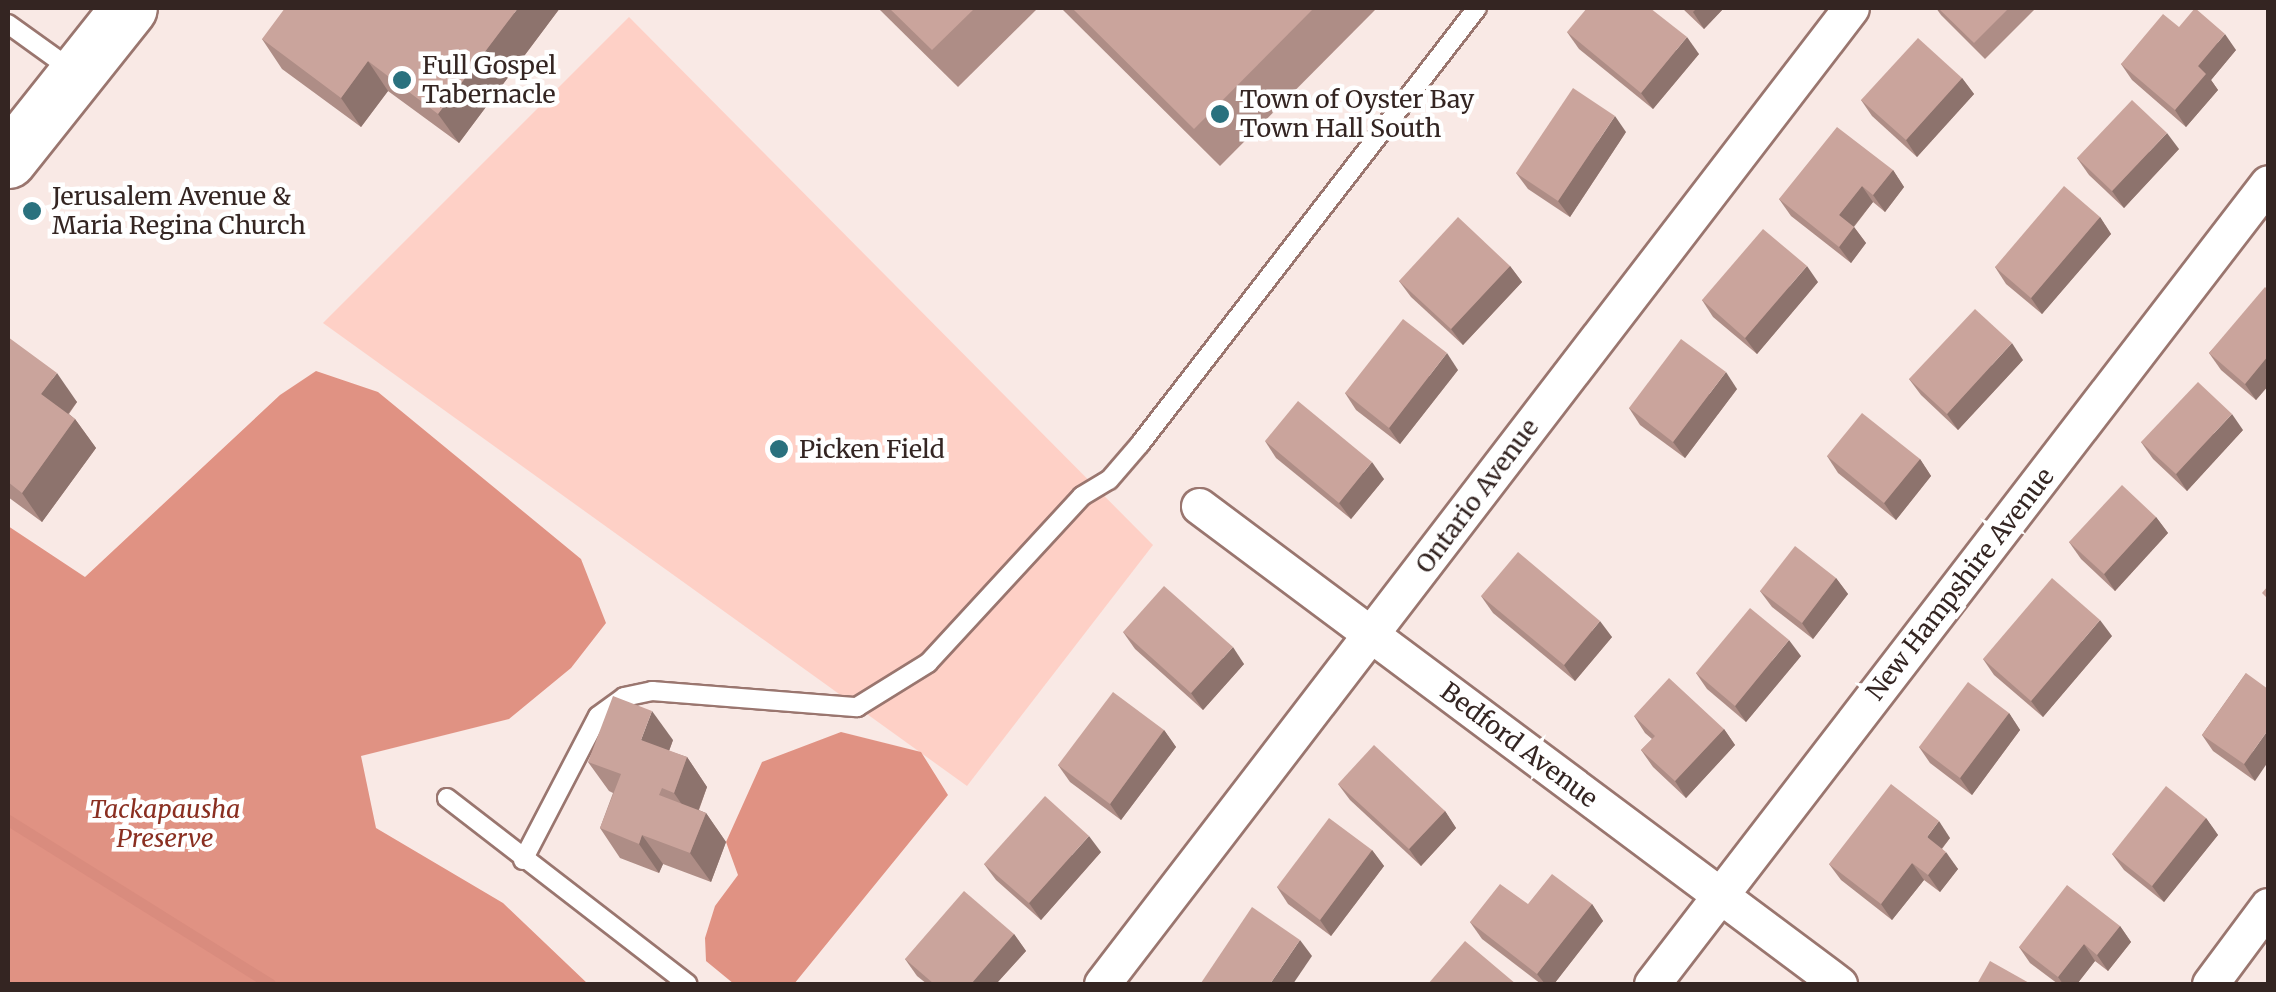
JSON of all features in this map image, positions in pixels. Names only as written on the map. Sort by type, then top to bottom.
[{"type":"main road","points":[[8,160],[129,8]]},
{"type":"street","name":"Ontario Avenue","points":[[1102,984],[1851,8]]},
{"type":"street","name":"New Hampshire Avenue","points":[[1652,984],[2268,183]]},
{"type":"street","name":"Bedford Avenue","points":[[1199,506],[1839,984]]},
{"type":"street","points":[[2210,984],[2268,906]]},
{"type":"lane","points":[[523,860],[598,716],[624,697],[652,691],[858,707],[928,663],[1082,496],[1109,480],[1140,444],[1477,8]]},
{"type":"lane","points":[[8,24],[76,74]]},
{"type":"lane","points":[[446,798],[688,984]]},
{"type":"shaded area","name":"Picken Field","points":[[629,17],[1153,545],[967,786],[323,323]]},
{"type":"green space","name":"Tackapausha Preserve","points":[[316,371],[378,392],[581,559],[606,623],[571,668],[509,719],[361,756],[376,828],[503,903],[588,984],[8,984],[8,526],[85,577],[280,395]]},
{"type":"green space","points":[[841,732],[921,752],[948,795],[794,984],[734,984],[706,961],[705,938],[715,906],[738,875],[726,842],[762,762]]},
{"type":"building","name":"Full Gospel Tabernacle","points":[[285,8],[518,8],[438,114],[368,61],[341,98],[262,39]]},
{"type":"building","points":[[889,8],[975,8],[932,50]]},
{"type":"building","points":[[1072,8],[1314,8],[1194,129]]},
{"type":"building","points":[[1587,8],[1650,8],[1687,37],[1641,93],[1567,32]]},
{"type":"building","points":[[1938,8],[2009,8],[1974,43]]},
{"type":"building","points":[[2195,8],[2225,34],[2198,66],[2206,74],[2175,110],[2121,64],[2163,14],[2179,27]]},
{"type":"building","points":[[1918,38],[1962,78],[1906,140],[1861,100]]},
{"type":"building","points":[[1573,88],[1615,116],[1558,201],[1516,173]]},
{"type":"building","points":[[2132,100],[2167,133],[2112,191],[2077,158]]},
{"type":"building","points":[[1837,127],[1893,170],[1873,195],[1862,186],[1839,215],[1854,227],[1839,247],[1779,199]]},
{"type":"building","points":[[2064,186],[2100,217],[2031,298],[1995,267]]},
{"type":"building","points":[[1458,217],[1510,266],[1451,329],[1399,281]]},
{"type":"building","points":[[1763,229],[1807,266],[1745,338],[1702,300]]},
{"type":"building","points":[[2265,287],[2268,356],[2245,384],[2209,353]]},
{"type":"building","points":[[1975,309],[2012,343],[1947,414],[1909,379]]},
{"type":"building","points":[[1403,319],[1447,353],[1389,428],[1345,393]]},
{"type":"building","points":[[8,337],[57,373],[41,394],[75,419],[22,493],[8,482]]},
{"type":"building","points":[[1681,339],[1726,372],[1673,442],[1629,408]]},
{"type":"building","points":[[2198,382],[2232,414],[2176,474],[2141,442]]},
{"type":"building","points":[[1298,401],[1372,462],[1339,503],[1265,441]]},
{"type":"building","points":[[1862,413],[1920,459],[1884,503],[1827,456]]},
{"type":"building","points":[[2122,485],[2156,517],[2104,574],[2069,542]]},
{"type":"building","points":[[1795,546],[1836,578],[1802,623],[1760,591]]},
{"type":"building","points":[[1518,552],[1600,621],[1564,665],[1481,596]]},
{"type":"building","points":[[2052,578],[2100,620],[2031,701],[1983,659]]},
{"type":"building","points":[[1164,586],[1233,647],[1191,693],[1123,632]]},
{"type":"building","points":[[1750,608],[1789,640],[1735,706],[1696,673]]},
{"type":"building","points":[[2246,673],[2268,689],[2268,730],[2244,764],[2202,735]]},
{"type":"building","points":[[1669,678],[1724,729],[1675,781],[1641,750],[1655,736],[1634,716]]},
{"type":"building","points":[[1968,682],[2009,713],[1960,778],[1919,747]]},
{"type":"building","points":[[1113,692],[1164,730],[1110,804],[1058,765]]},
{"type":"building","points":[[613,696],[652,711],[641,740],[687,757],[674,793],[662,788],[659,795],[706,813],[690,853],[642,835],[639,844],[600,828],[621,774],[588,762]]},
{"type":"building","points":[[1374,745],[1445,811],[1409,849],[1338,784]]},
{"type":"building","points":[[1891,784],[1939,821],[1927,837],[1946,852],[1928,875],[1912,863],[1881,904],[1829,864]]},
{"type":"building","points":[[2166,786],[2206,818],[2152,886],[2112,854]]},
{"type":"building","points":[[1045,796],[1089,836],[1029,903],[984,864]]},
{"type":"building","points":[[1329,818],[1372,850],[1320,920],[1277,887]]},
{"type":"building","points":[[1552,874],[1592,904],[1537,974],[1470,922],[1500,884],[1528,904]]},
{"type":"building","points":[[2067,885],[2120,926],[2097,955],[2084,944],[2058,977],[2019,947]]},
{"type":"building","points":[[964,891],[1014,934],[971,984],[934,984],[905,959]]},
{"type":"building","points":[[1252,907],[1300,940],[1270,984],[1201,983]]},
{"type":"building","points":[[1465,941],[1516,984],[1428,984]]},
{"type":"building","points":[[1990,961],[2031,984],[1977,984]]},
{"type":"waterway","points":[[8,820],[270,984]]},
{"type":"place","name":"Full Gospel Tabernacle","points":[[402,80]]},
{"type":"place","name":"Town of Oyster Bay Town Hall South","points":[[1220,114]]},
{"type":"place","name":"Jerusalem Avenue & Maria Regina Church","points":[[32,211]]},
{"type":"place","name":"Picken Field","points":[[779,449]]}]
